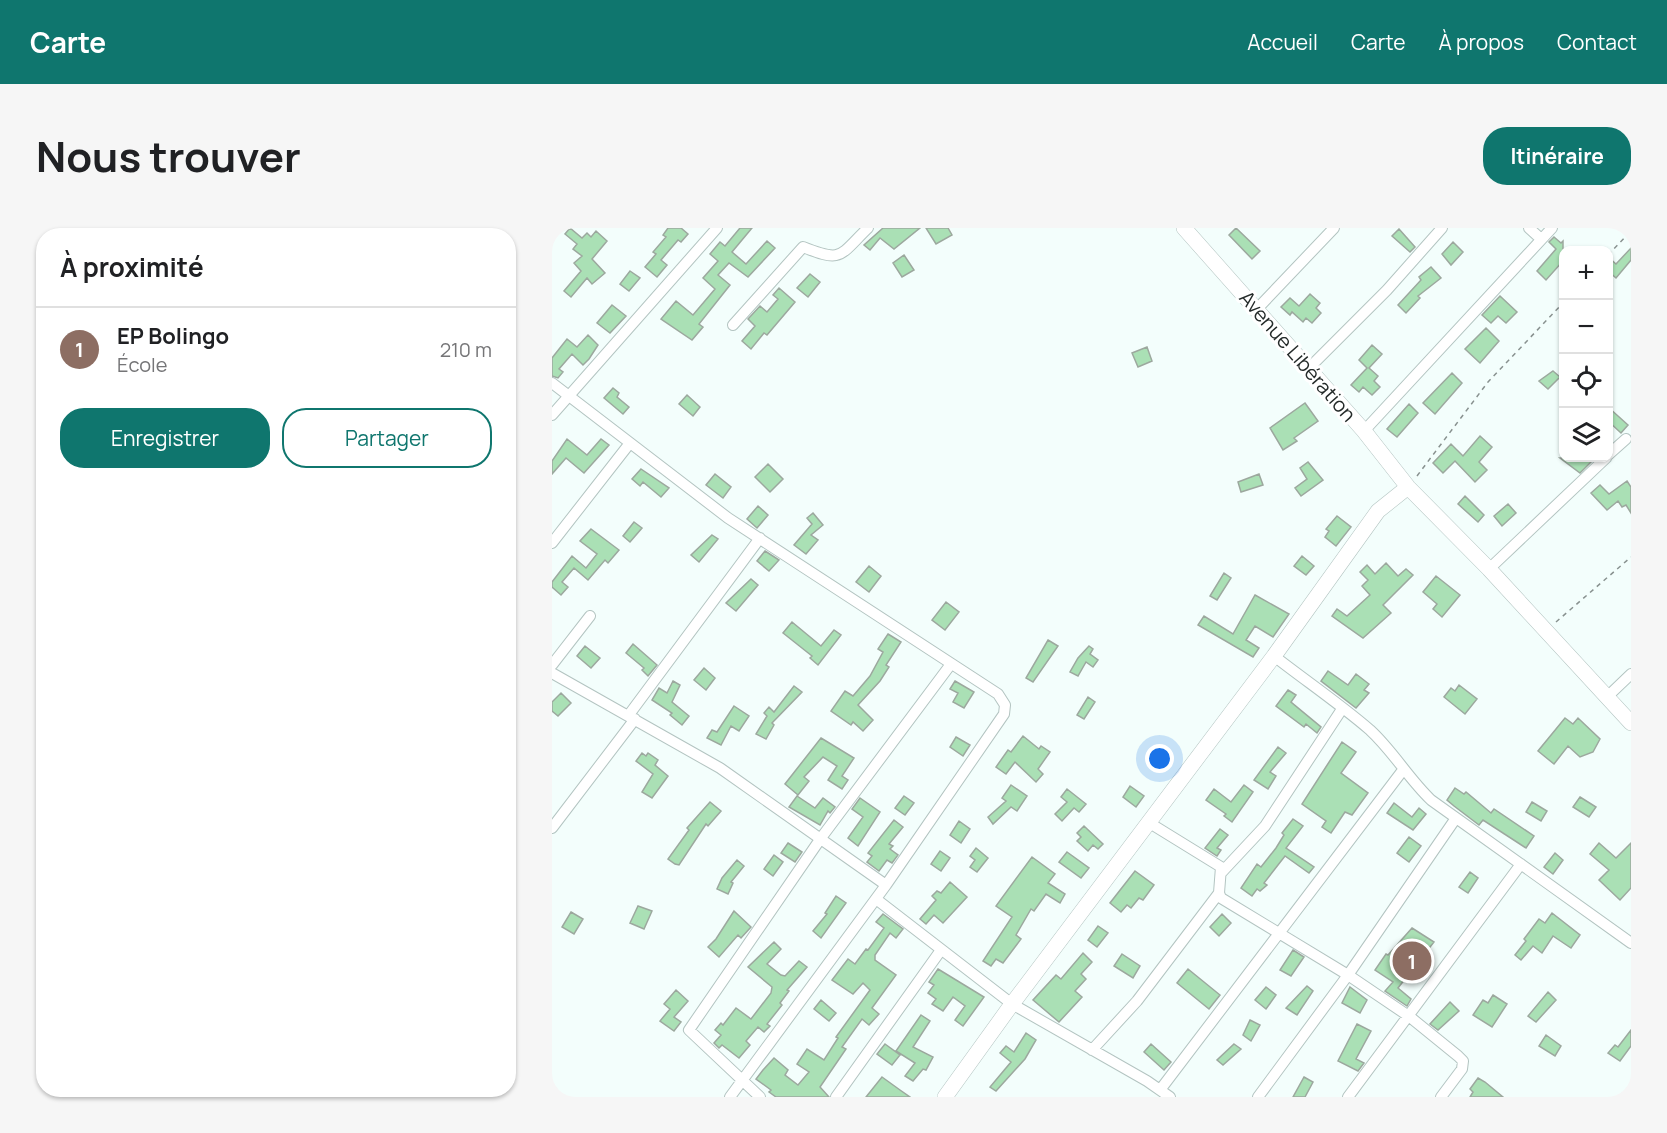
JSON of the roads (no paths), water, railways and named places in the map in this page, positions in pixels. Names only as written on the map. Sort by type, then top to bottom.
[{"type":"street","points":[[552,232],[555,228]]},
{"type":"street","points":[[552,414],[717,228]]},
{"type":"street","points":[[734,325],[803,247],[829,257],[839,256],[868,228]]},
{"type":"street","name":"Avenue Libération","points":[[1184,228],[1364,431],[1408,487],[1489,569],[1631,723]]},
{"type":"street","points":[[1257,309],[1334,228]]},
{"type":"street","points":[[1308,369],[1387,290],[1442,228]]},
{"type":"street","points":[[1529,228],[1542,239]]},
{"type":"street","points":[[1364,431],[1551,228]]},
{"type":"street","points":[[552,383],[760,538],[998,694],[1005,705],[1004,714],[886,885],[730,1097]]},
{"type":"street","points":[[1613,451],[1626,439]]},
{"type":"street","points":[[552,543],[630,443]]},
{"type":"street","points":[[1489,569],[1601,462]]},
{"type":"street","points":[[945,1097],[1011,1004],[1274,656],[1378,511],[1408,487]]},
{"type":"street","points":[[552,828],[760,538]]},
{"type":"street","points":[[552,665],[590,616]]},
{"type":"street","points":[[1274,656],[1371,731],[1431,800],[1631,943]]},
{"type":"street","points":[[760,1097],[688,1030],[821,838],[951,664]]},
{"type":"street","points":[[552,673],[720,768],[886,885]]},
{"type":"street","points":[[1607,697],[1631,674]]},
{"type":"street","points":[[1092,1050],[1137,1001],[1218,893],[1222,872],[1265,826],[1342,709]]},
{"type":"street","points":[[1160,1090],[1403,770]]},
{"type":"street","points":[[1258,1097],[1348,975],[1456,818]]},
{"type":"street","points":[[1148,822],[1215,863],[1222,872]]},
{"type":"street","points":[[1348,1097],[1410,1017],[1521,864]]},
{"type":"street","points":[[1218,893],[1221,898],[1348,975],[1410,1017],[1463,1061],[1462,1069],[1441,1097]]},
{"type":"street","points":[[876,899],[1011,1004],[1170,1097]]},
{"type":"street","points":[[836,1097],[941,950]]},
{"type":"place","name":"EP Bolingo","points":[[1412,961]]}]
